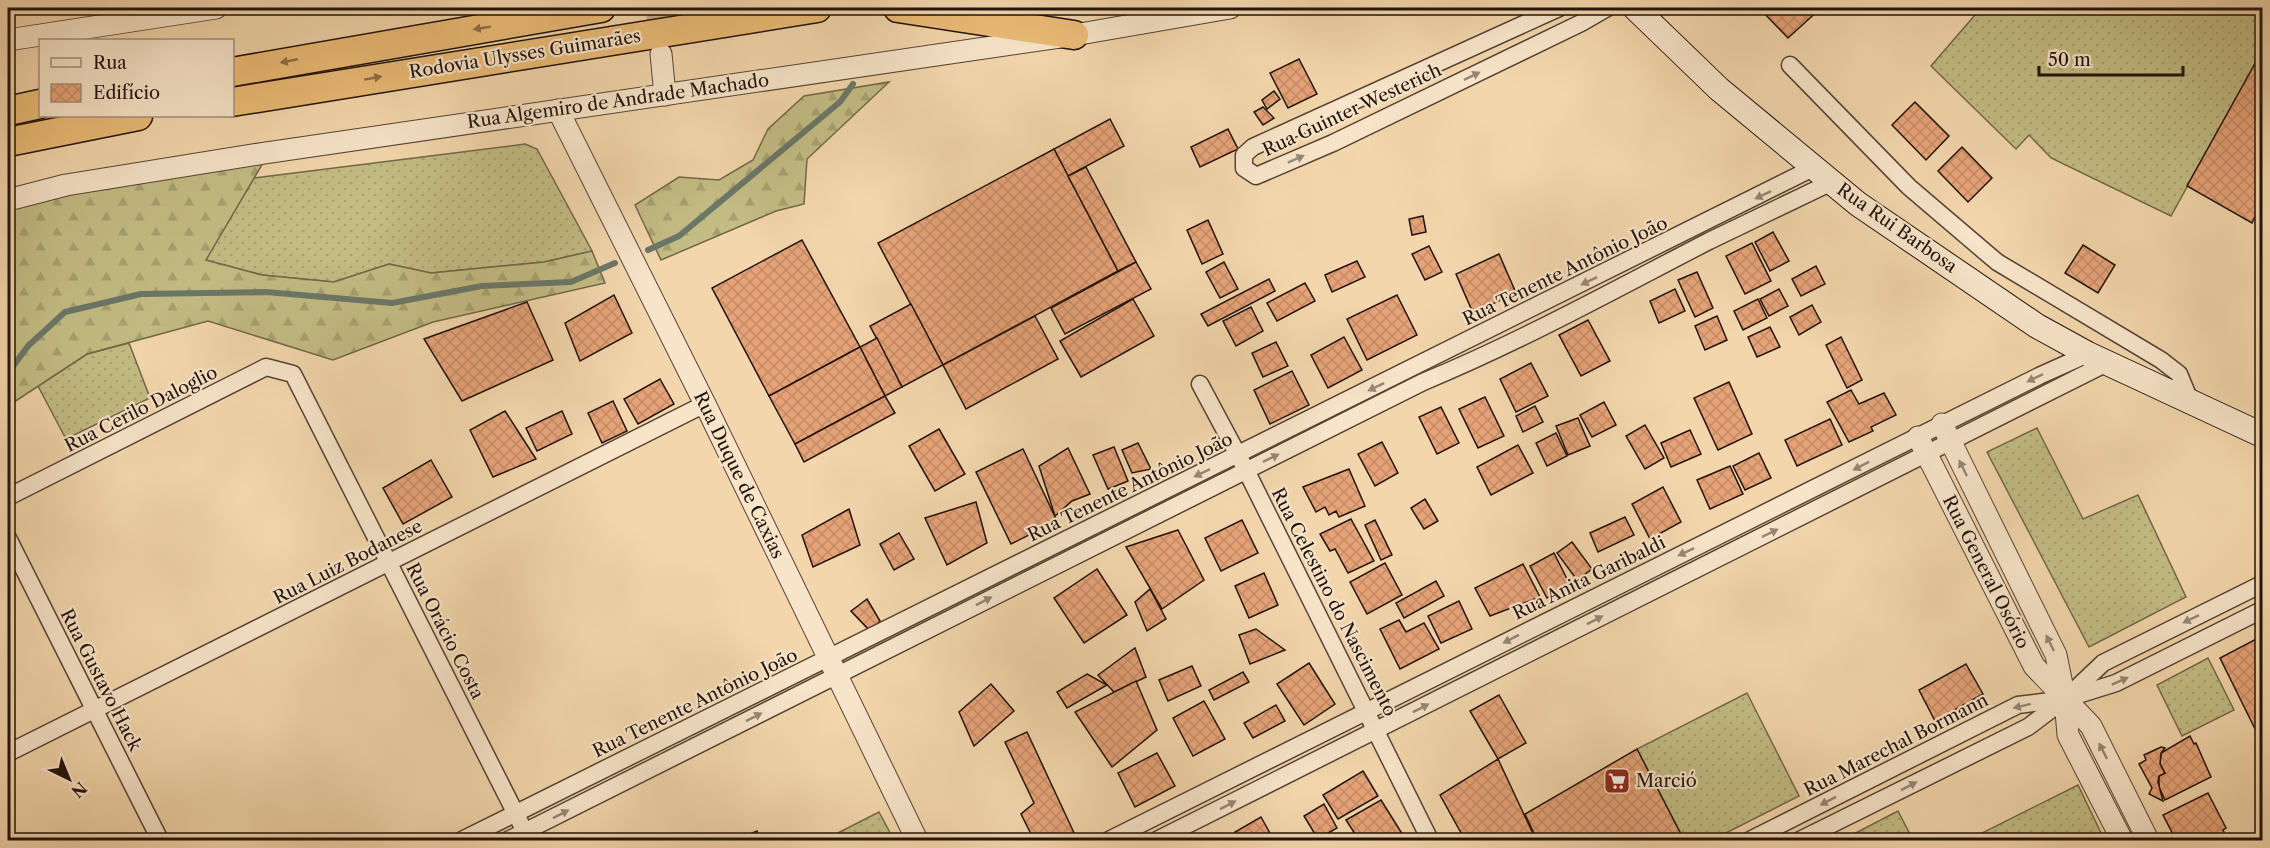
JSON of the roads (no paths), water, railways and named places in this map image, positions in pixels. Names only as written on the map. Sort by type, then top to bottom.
[{"type":"highway","name":"Rodovia Ulysses Guimarães","points":[[234,72],[601,8]]},
{"type":"highway","name":"Rodovia Ulysses Guimarães","points":[[234,102],[817,8]]},
{"type":"highway","points":[[898,8],[1074,35]]},
{"type":"highway","points":[[8,111],[39,104]]},
{"type":"highway","points":[[8,142],[133,117]]},
{"type":"main road","name":"Rua Rui Barbosa","points":[[1635,8],[1719,89],[1858,204],[2037,326],[2098,359],[2262,435]]},
{"type":"street","points":[[8,40],[216,8]]},
{"type":"street","name":"Rua Algemiro de Andrade Machado","points":[[8,200],[66,185],[1074,35],[1230,8]]},
{"type":"street","name":"Rua Guinter Westerich","points":[[1559,8],[1253,147],[1244,155],[1244,168],[1257,176],[1333,143],[1607,8]]},
{"type":"street","points":[[1486,41],[1496,64]]},
{"type":"street","points":[[662,54],[665,95]]},
{"type":"street","name":"Rua Rui Barbosa","points":[[1790,65],[1909,187],[1997,261],[2161,360],[2179,374],[2191,403]]},
{"type":"street","points":[[1407,77],[1417,102]]},
{"type":"street","name":"Rua Duque de Caxias","points":[[558,110],[705,404],[917,840]]},
{"type":"street","points":[[1320,117],[1333,143]]},
{"type":"street","name":"Rua Tenente Antônio João","points":[[462,840],[715,715],[948,620],[1246,470],[1419,375],[1475,338],[1701,225],[1824,175]]},
{"type":"street","name":"Rua Tenente Antônio João","points":[[508,840],[527,836],[634,777],[722,733],[940,603],[1238,455],[1419,375],[1486,356],[1632,284],[1824,175]]},
{"type":"street","points":[[1701,225],[1709,241]]},
{"type":"street","points":[[1622,265],[1632,284]]},
{"type":"street","points":[[1544,304],[1554,323]]},
{"type":"street","points":[[1475,338],[1486,356]]},
{"type":"street","name":"Rua Anita Garibaldi","points":[[1109,840],[1722,534],[1795,499],[1922,445],[2098,359]]},
{"type":"street","name":"Rua Cerilo Daloglio","points":[[8,497],[266,367],[293,374]]},
{"type":"street","name":"Rua Orácio Costa","points":[[293,374],[527,836]]},
{"type":"street","name":"Rua Celestino do Nascimento","points":[[1200,384],[1246,470],[1430,840]]},
{"type":"street","name":"Rua Luiz Bodanese","points":[[8,753],[705,404]]},
{"type":"street","name":"Rua General Osório","points":[[1946,433],[2055,655],[2065,699],[2068,735],[2122,840]]},
{"type":"street","name":"Rua Anita Garibaldi","points":[[1157,840],[1804,516],[1922,445]]},
{"type":"street","name":"Rua General Osório","points":[[1922,445],[2034,666],[2091,726],[2148,840]]},
{"type":"street","points":[[1795,499],[1804,516]]},
{"type":"street","points":[[1113,517],[1121,533]]},
{"type":"street","points":[[1967,534],[1990,522]]},
{"type":"street","points":[[1722,534],[1732,551]]},
{"type":"street","name":"Rua Gustavo Hack","points":[[8,538],[160,840]]},
{"type":"street","points":[[1023,562],[1031,578]]},
{"type":"street","points":[[1644,573],[1653,591]]},
{"type":"street","name":"Rua Marechal Bormann","points":[[1800,840],[2028,727],[2065,699],[2103,663],[2262,584]]},
{"type":"street","points":[[2004,606],[2026,595]]},
{"type":"street","points":[[2230,600],[2241,621]]},
{"type":"street","points":[[940,603],[948,620]]},
{"type":"street","name":"Rua Marechal Bormann","points":[[1750,840],[2018,705],[2065,699],[2116,683],[2262,610]]},
{"type":"street","points":[[1558,616],[1567,634]]},
{"type":"street","points":[[2166,631],[2177,653]]},
{"type":"street","points":[[1480,654],[1490,673]]},
{"type":"street","points":[[715,715],[722,733]]},
{"type":"street","points":[[1944,743],[1954,764]]},
{"type":"street","points":[[624,760],[634,777]]},
{"type":"street","points":[[1260,765],[1269,784]]},
{"type":"street","points":[[1857,787],[1867,807]]},
{"type":"street","points":[[2103,804],[2124,792]]},
{"type":"street","points":[[1183,803],[1192,823]]},
{"type":"waterway","points":[[648,250],[679,236],[840,102],[853,84]]},
{"type":"waterway","points":[[8,373],[28,346],[65,312],[141,294],[266,292],[392,303],[482,286],[571,282],[615,263]]},
{"type":"tunnel","points":[[656,8],[661,48]]},
{"type":"place","name":"Marció","points":[[1617,781]]}]
